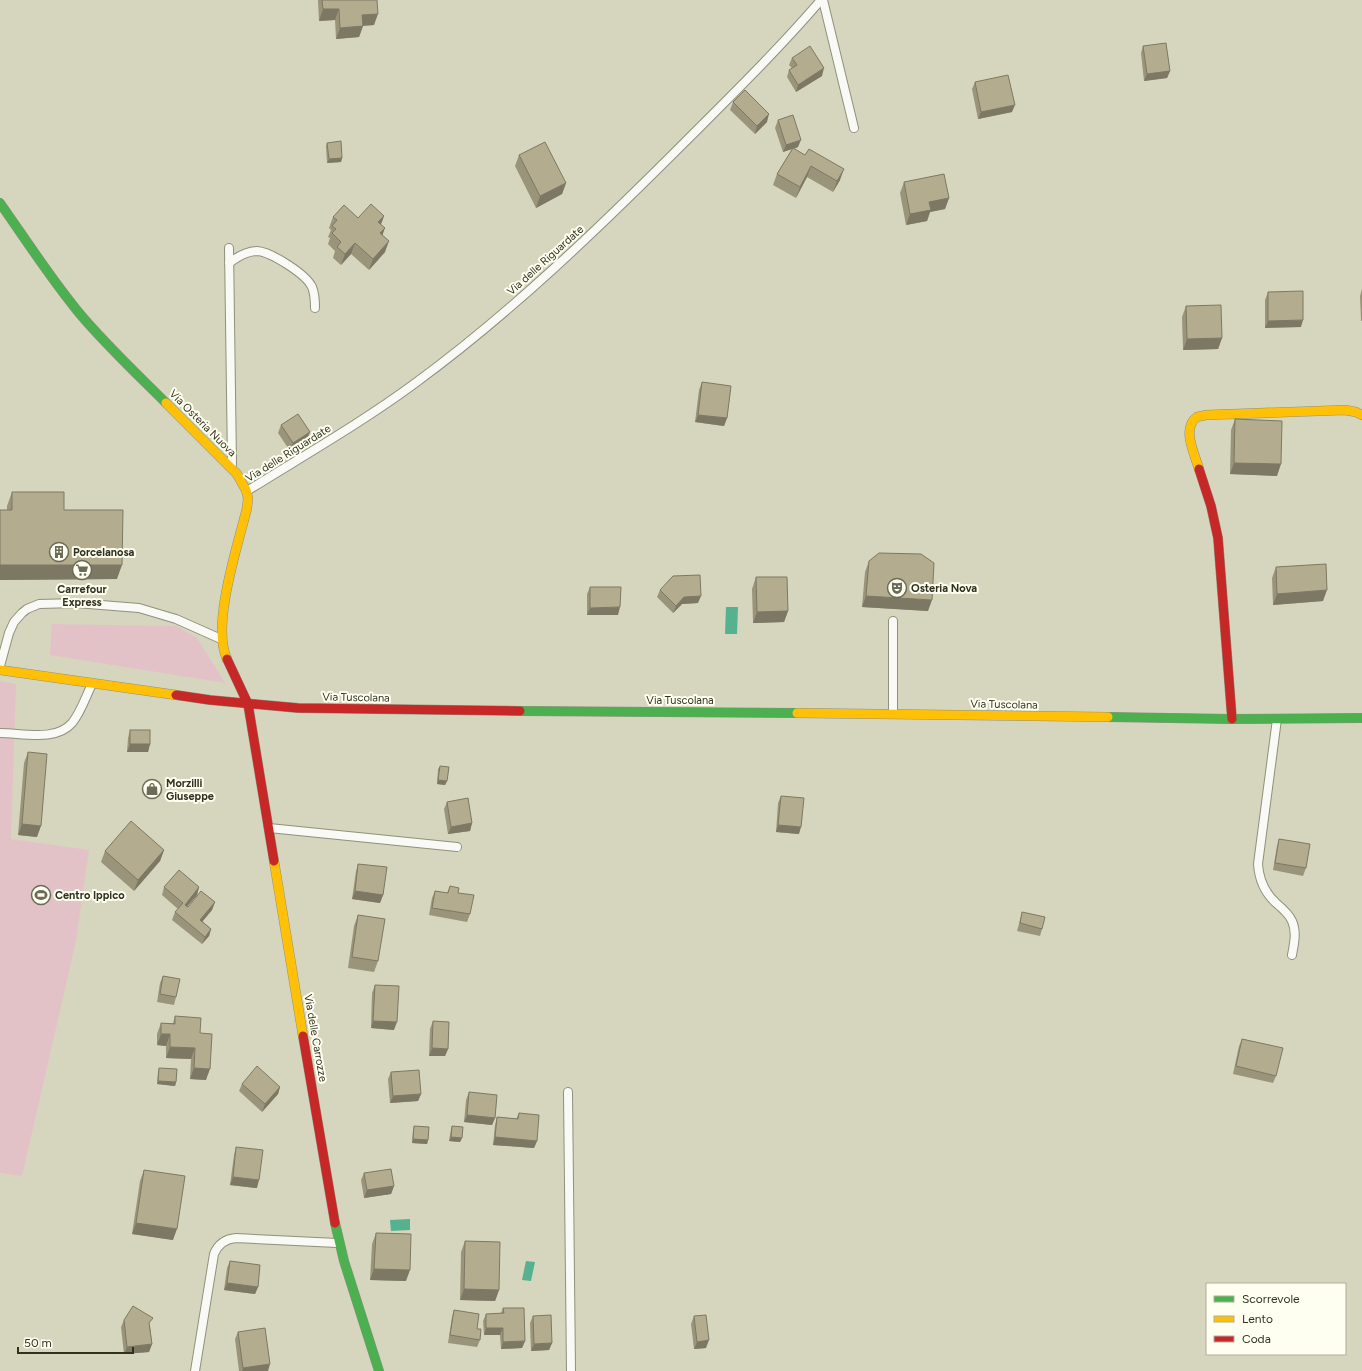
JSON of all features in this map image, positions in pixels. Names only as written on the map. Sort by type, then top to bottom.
[{"type":"street","name":"Via Osteria Nuova","points":[[0,203],[52,278],[80,314],[111,348],[232,469],[240,478],[247,491]]},
{"type":"street","points":[[1232,718],[1218,532],[1189,436],[1190,425],[1197,417],[1206,415],[1345,410],[1362,415]]},
{"type":"street","points":[[247,491],[247,508],[223,607],[222,640],[228,662],[248,704]]},
{"type":"street","name":"Via Tuscolana","points":[[0,670],[248,704],[298,708],[1232,718],[1362,718]]},
{"type":"street","name":"Via delle Carrozze","points":[[248,704],[331,1204],[347,1274],[379,1371]]},
{"type":"lane","points":[[822,0],[854,128]]},
{"type":"lane","name":"Via delle Riguardate","points":[[247,491],[356,424],[404,391],[461,348],[504,312],[582,242],[640,187],[780,46],[822,0]]},
{"type":"lane","points":[[229,248],[232,469]]},
{"type":"lane","points":[[229,263],[238,256],[256,251],[266,253],[301,274],[308,281],[313,288],[315,308]]},
{"type":"lane","points":[[0,666],[9,633],[14,622],[22,613],[39,604],[76,603],[139,608],[176,619],[222,640]]},
{"type":"lane","points":[[893,621],[893,714]]},
{"type":"lane","points":[[0,733],[41,735],[60,731],[67,727],[75,718],[92,683]]},
{"type":"lane","points":[[1277,718],[1258,864],[1261,882],[1266,891],[1286,912],[1292,922],[1295,936],[1292,955]]},
{"type":"lane","points":[[269,828],[457,847]]},
{"type":"lane","points":[[568,1092],[571,1371]]},
{"type":"lane","points":[[195,1371],[214,1254],[222,1242],[236,1238],[339,1243]]},
{"type":"shaded area","points":[[726,607],[738,607],[737,634],[725,634]]},
{"type":"shaded area","points":[[52,624],[176,626],[197,638],[225,683],[50,655]]},
{"type":"shaded area","name":"Centro Ippico","points":[[0,681],[16,684],[11,839],[89,850],[76,941],[22,1176],[0,1173]]},
{"type":"shaded area","points":[[410,1219],[410,1230],[391,1231],[390,1220]]},
{"type":"shaded area","points":[[526,1261],[535,1262],[531,1281],[522,1280]]},
{"type":"building","points":[[322,0],[377,0],[378,14],[362,15],[363,26],[340,28],[339,9],[323,9]]},
{"type":"building","points":[[1166,43],[1170,71],[1147,74],[1143,46]]},
{"type":"building","points":[[810,46],[824,68],[798,85],[789,70],[797,65],[792,58]]},
{"type":"building","points":[[1008,75],[1015,105],[981,112],[975,82]]},
{"type":"building","points":[[745,90],[769,114],[757,126],[733,102]]},
{"type":"building","points":[[793,115],[801,140],[786,145],[778,120]]},
{"type":"building","points":[[341,141],[342,158],[329,159],[327,143]]},
{"type":"building","points":[[545,142],[566,183],[540,196],[519,155]]},
{"type":"building","points":[[793,148],[805,155],[809,149],[844,169],[837,181],[811,166],[800,187],[777,174]]},
{"type":"building","points":[[944,174],[949,198],[929,202],[931,210],[910,214],[904,182]]},
{"type":"building","points":[[371,204],[384,216],[378,222],[385,228],[380,233],[389,241],[373,259],[355,243],[345,254],[337,247],[341,242],[332,233],[336,229],[332,226],[337,220],[333,217],[344,205],[358,218]]},
{"type":"building","points":[[1303,291],[1303,320],[1268,321],[1268,292]]},
{"type":"building","points":[[1221,305],[1222,338],[1187,339],[1186,306]]},
{"type":"building","points":[[702,382],[731,386],[727,418],[698,415]]},
{"type":"building","points":[[298,414],[310,432],[293,443],[281,425]]},
{"type":"building","points":[[1235,419],[1282,421],[1281,464],[1234,463]]},
{"type":"building","name":"Porcelanosa","points":[[12,492],[64,492],[64,510],[123,510],[122,565],[0,565],[0,510],[12,510]]},
{"type":"building","points":[[879,553],[921,554],[934,563],[932,600],[866,596],[869,561]]},
{"type":"building","points":[[1326,564],[1327,590],[1277,594],[1276,567]]},
{"type":"building","points":[[700,575],[701,596],[684,597],[676,606],[660,590],[673,576]]},
{"type":"building","points":[[756,577],[787,577],[788,611],[757,612]]},
{"type":"building","points":[[590,587],[621,587],[620,607],[590,608]]},
{"type":"building","points":[[130,730],[150,730],[150,744],[130,744]]},
{"type":"building","points":[[28,752],[47,754],[41,826],[22,824]]},
{"type":"building","points":[[440,766],[449,767],[447,781],[438,780]]},
{"type":"building","points":[[781,796],[804,798],[801,827],[778,825]]},
{"type":"building","points":[[468,798],[472,823],[451,827],[447,802]]},
{"type":"building","points":[[131,821],[164,850],[138,880],[105,851]]},
{"type":"building","points":[[1279,839],[1310,844],[1306,868],[1275,863]]},
{"type":"building","points":[[358,864],[387,867],[383,895],[355,891]]},
{"type":"building","points":[[179,870],[199,887],[185,905],[188,907],[201,891],[215,902],[200,920],[211,929],[205,937],[175,912],[183,903],[164,887]]},
{"type":"building","points":[[450,886],[459,888],[458,893],[474,895],[470,914],[432,908],[435,891],[448,893]]},
{"type":"building","points":[[1022,912],[1045,917],[1042,929],[1020,923]]},
{"type":"building","points":[[358,915],[385,919],[378,961],[352,957]]},
{"type":"building","points":[[163,976],[180,979],[176,997],[160,994]]},
{"type":"building","points":[[375,985],[399,986],[397,1022],[373,1021]]},
{"type":"building","points":[[175,1016],[201,1018],[200,1033],[212,1034],[210,1069],[194,1068],[195,1048],[170,1047],[170,1034],[161,1034],[161,1023],[175,1024]]},
{"type":"building","points":[[433,1021],[449,1022],[448,1049],[432,1048]]},
{"type":"building","points":[[1242,1039],[1283,1048],[1276,1076],[1236,1066]]},
{"type":"building","points":[[257,1066],[280,1087],[265,1104],[242,1084]]},
{"type":"building","points":[[159,1068],[177,1069],[176,1082],[158,1081]]},
{"type":"building","points":[[419,1070],[421,1094],[393,1096],[391,1072]]},
{"type":"building","points":[[469,1092],[497,1095],[495,1118],[467,1115]]},
{"type":"building","points":[[519,1113],[539,1115],[537,1141],[495,1137],[497,1117],[518,1119]]},
{"type":"building","points":[[414,1126],[429,1127],[428,1140],[413,1139]]},
{"type":"building","points":[[452,1126],[463,1127],[462,1138],[451,1137]]},
{"type":"building","points":[[236,1147],[263,1150],[259,1180],[233,1177]]},
{"type":"building","points":[[391,1169],[394,1186],[367,1190],[364,1173]]},
{"type":"building","points":[[144,1170],[185,1176],[177,1229],[136,1223]]},
{"type":"building","points":[[376,1233],[411,1234],[410,1270],[374,1269]]},
{"type":"building","points":[[465,1241],[500,1242],[499,1290],[464,1289]]},
{"type":"building","points":[[230,1261],[260,1265],[258,1287],[227,1283]]},
{"type":"building","points":[[133,1306],[153,1318],[149,1323],[152,1344],[127,1347],[124,1320]]},
{"type":"building","points":[[503,1308],[524,1308],[525,1341],[503,1342],[503,1328],[486,1328],[486,1314],[504,1313]]},
{"type":"building","points":[[454,1310],[479,1314],[477,1329],[481,1329],[480,1340],[450,1335]]},
{"type":"building","points":[[551,1315],[552,1343],[534,1344],[533,1316]]},
{"type":"building","points":[[706,1315],[709,1340],[697,1342],[694,1316]]},
{"type":"building","points":[[265,1328],[270,1364],[243,1368],[238,1332]]},
{"type":"traffic: fast","points":[[0,203],[69,301],[111,349],[166,403]]},
{"type":"traffic: fast","points":[[520,711],[797,713]]},
{"type":"traffic: fast","points":[[1108,717],[1232,719],[1362,718]]},
{"type":"traffic: fast","points":[[335,1223],[344,1261],[379,1371]]},
{"type":"traffic: slow","points":[[166,403],[237,474],[246,490],[248,498],[247,508],[232,563],[224,606],[222,626],[223,644],[227,659]]},
{"type":"traffic: slow","points":[[1199,469],[1190,442],[1190,428],[1192,422],[1197,417],[1206,415],[1345,410],[1362,415]]},
{"type":"traffic: slow","points":[[0,670],[176,695]]},
{"type":"traffic: slow","points":[[797,713],[1108,717]]},
{"type":"traffic: slow","points":[[274,861],[303,1036]]},
{"type":"traffic: jam","points":[[1199,469],[1211,506],[1218,538],[1232,719]]},
{"type":"traffic: jam","points":[[227,659],[248,704],[274,861]]},
{"type":"traffic: jam","points":[[176,695],[210,700],[298,708],[520,711]]},
{"type":"traffic: jam","points":[[303,1036],[335,1223]]},
{"type":"place","name":"Porcelanosa","points":[[59,552]]},
{"type":"place","name":"Carrefour Express","points":[[82,570]]},
{"type":"place","name":"Osteria Nova","points":[[897,588]]},
{"type":"place","name":"Morzilli Giuseppe","points":[[152,789]]},
{"type":"place","name":"Centro Ippico","points":[[41,895]]}]
